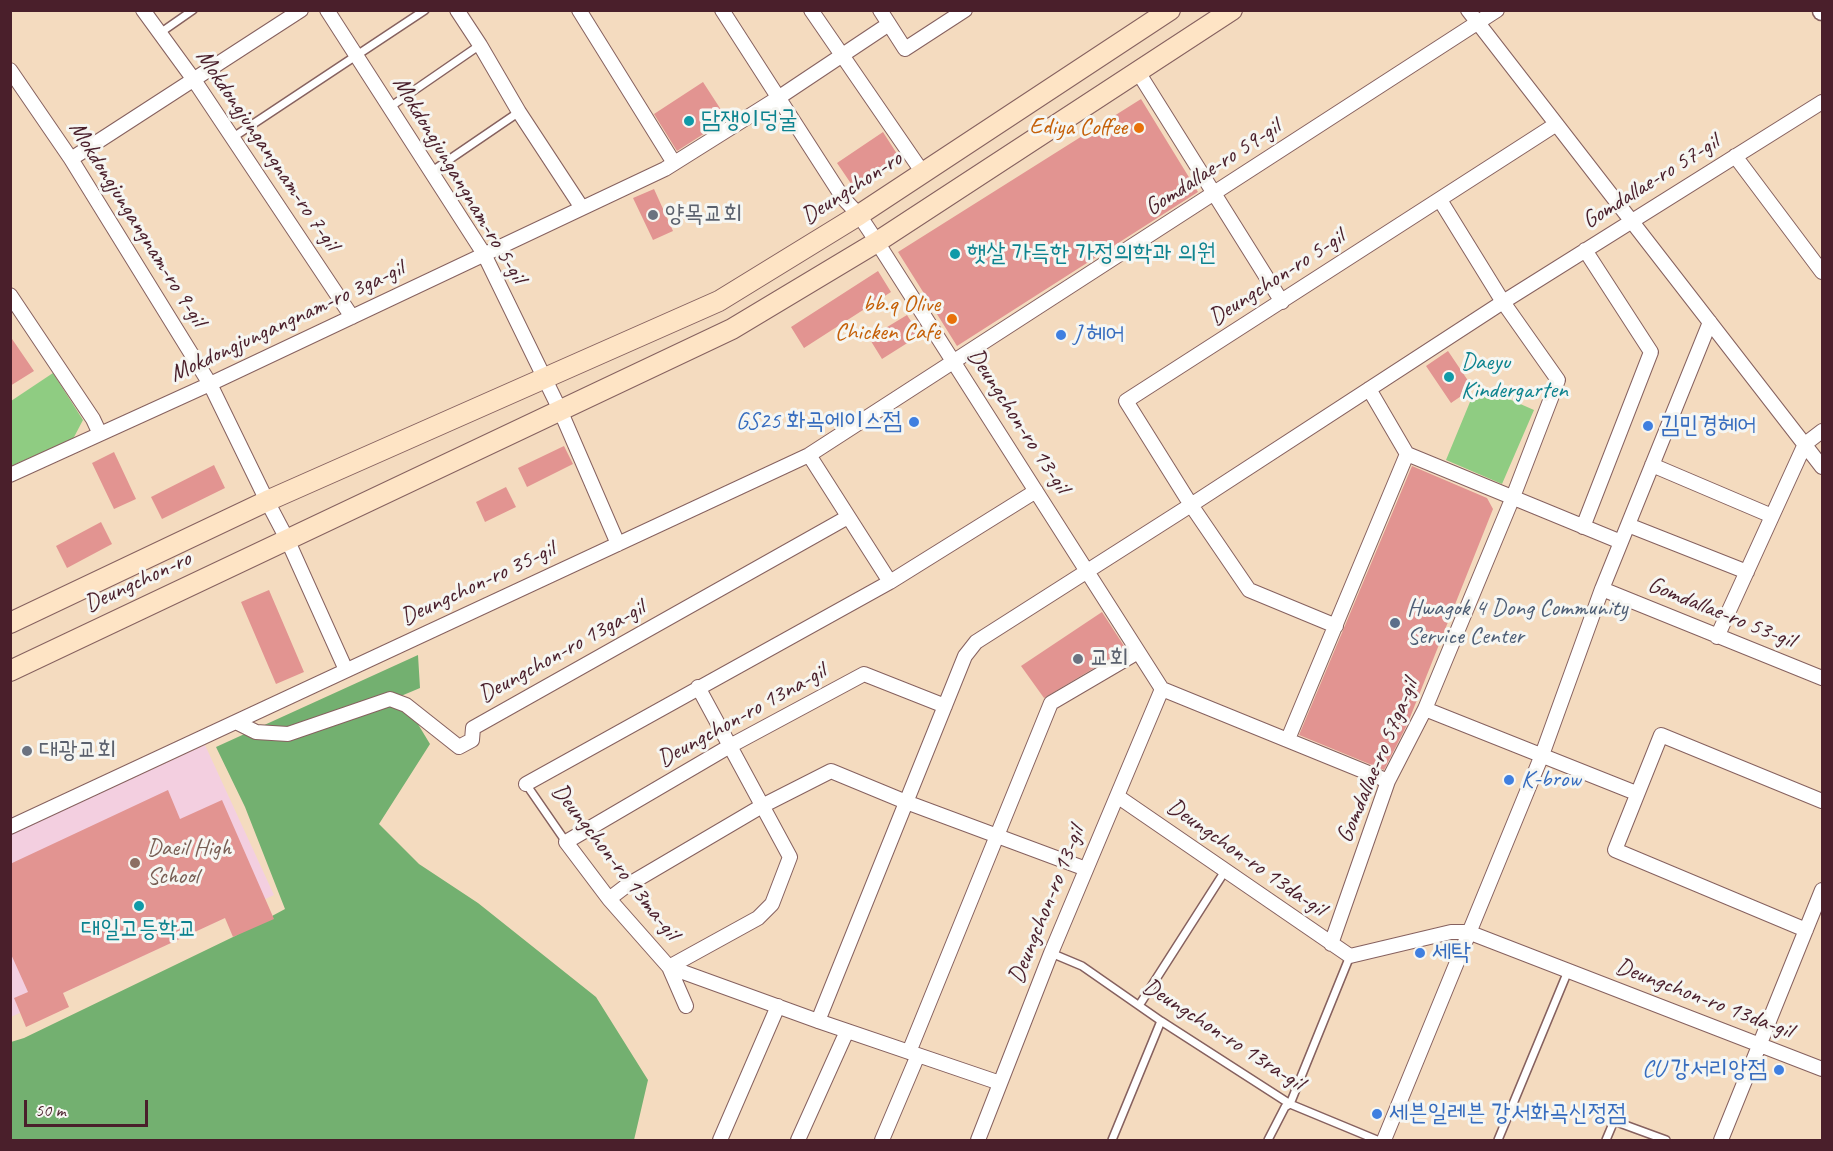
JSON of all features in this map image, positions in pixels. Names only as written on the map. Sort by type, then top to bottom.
[{"type":"main road","name":"Deungchon-ro","points":[[10,623],[267,501],[719,302],[859,215],[1170,10]]},
{"type":"main road","name":"Deungchon-ro","points":[[10,671],[732,329],[877,242],[1233,10]]},
{"type":"street","name":"Mokdongjungangnam-ro 7-gil","points":[[143,10],[194,80],[352,317]]},
{"type":"street","points":[[71,159],[301,10]]},
{"type":"street","name":"Mokdongjungangnam-ro 5-gil","points":[[327,10],[484,254],[545,378]]},
{"type":"street","points":[[457,10],[519,112],[582,208]]},
{"type":"street","points":[[579,10],[674,163]]},
{"type":"street","name":"Deungchon-ro 13-gil","points":[[722,10],[843,198],[859,215],[877,242],[1162,688],[1086,869],[978,1140]]},
{"type":"street","points":[[811,10],[923,173]]},
{"type":"street","points":[[880,10],[905,49],[965,10]]},
{"type":"street","points":[[1468,10],[1822,467]]},
{"type":"street","name":"Gomdallae-ro 59-gil","points":[[954,362],[1497,10]]},
{"type":"street","name":"Mokdongjungangnam-ro 3ga-gil","points":[[10,474],[210,384],[674,163],[778,98],[889,24]]},
{"type":"street","name":"Mokdongjungangnam-ro 9-gil","points":[[10,70],[71,159],[210,384],[267,501]]},
{"type":"street","points":[[1138,72],[1282,302]]},
{"type":"street","name":"Gomdallae-ro 57-gil","points":[[1087,571],[1631,220],[1822,102]]},
{"type":"street","name":"Deungchon-ro 5-gil","points":[[1191,505],[1126,401],[1555,125]]},
{"type":"street","points":[[1735,156],[1822,272]]},
{"type":"street","points":[[1440,200],[1503,302]]},
{"type":"street","points":[[1583,527],[1651,352],[1585,250]]},
{"type":"street","points":[[10,295],[93,419],[100,434]]},
{"type":"street","name":"Gomdallae-ro 57ga-gil","points":[[1331,944],[1388,781],[1425,708],[1513,497],[1558,380],[1503,302]]},
{"type":"street","points":[[1384,1140],[1542,755],[1602,589],[1710,322]]},
{"type":"street","name":"Deungchon-ro 35-gil","points":[[10,827],[809,455],[954,362]]},
{"type":"street","points":[[545,378],[618,544]]},
{"type":"street","points":[[1369,389],[1407,454],[1621,542]]},
{"type":"street","points":[[1717,637],[1805,444],[1822,431]]},
{"type":"street","points":[[1288,739],[1407,454]]},
{"type":"street","points":[[809,455],[890,582]]},
{"type":"street","points":[[1652,465],[1772,516]]},
{"type":"street","points":[[526,784],[890,582],[1036,491]]},
{"type":"street","points":[[267,501],[287,539],[346,670]]},
{"type":"street","points":[[1191,505],[1249,590],[1336,626]]},
{"type":"street","name":"Deungchon-ro 13ga-gil","points":[[237,722],[256,732],[288,734],[390,699],[406,705],[459,747],[472,740],[474,728],[848,517]]},
{"type":"street","points":[[1628,525],[1747,572]]},
{"type":"street","points":[[818,1022],[965,656],[976,642],[1087,571]]},
{"type":"street","name":"Gomdallae-ro 53-gil","points":[[1602,589],[1822,678]]},
{"type":"street","points":[[882,1140],[997,836],[1051,703],[1138,652]]},
{"type":"street","name":"Deungchon-ro 13na-gil","points":[[566,842],[730,746],[864,674],[945,706]]},
{"type":"street","name":"Deungchon-ro 13ma-gil","points":[[669,967],[758,918],[772,904],[790,857],[698,687]]},
{"type":"street","points":[[1162,688],[1388,781]]},
{"type":"street","points":[[1425,708],[1636,793]]},
{"type":"street","points":[[1806,930],[1615,850],[1661,735],[1822,801]]},
{"type":"street","points":[[609,899],[626,886],[762,806],[831,771],[906,802],[1086,869]]},
{"type":"street","name":"Deungchon-ro 13da-gil","points":[[1117,796],[1350,956],[1451,932],[1468,932],[1822,1070]]},
{"type":"street","name":"Deungchon-ro 13ma-gil","points":[[566,842],[609,899],[669,967],[686,1006]]},
{"type":"street","points":[[1721,1140],[1822,890]]},
{"type":"street","name":"Deungchon-ro 13ma-gil","points":[[669,967],[818,1022],[1000,1083]]},
{"type":"street","points":[[720,1140],[778,1006]]},
{"type":"street","points":[[798,1140],[848,1031]]},
{"type":"lane","points":[[160,33],[193,10]]},
{"type":"lane","points":[[232,138],[425,10]]},
{"type":"lane","points":[[390,107],[480,45]]},
{"type":"lane","points":[[431,172],[519,112]]},
{"type":"lane","name":"Deungchon-ro 13ma-gil","points":[[526,784],[566,842]]},
{"type":"lane","points":[[1140,1004],[1225,871]]},
{"type":"lane","name":"Deungchon-ro 13ra-gil","points":[[1052,953],[1082,966],[1140,1004],[1161,1021],[1290,1104],[1377,1140]]},
{"type":"lane","points":[[1268,1140],[1285,1107],[1290,1104],[1350,956]]},
{"type":"lane","points":[[1498,1140],[1569,970]]},
{"type":"lane","points":[[1112,1140],[1161,1021]]},
{"type":"lane","points":[[1606,1140],[1614,1121],[1666,1140]]},
{"type":"shaded area","name":"Daeil High School","points":[[205,745],[274,895],[11,1017],[10,811],[20,830]]},
{"type":"green space","points":[[53,373],[83,420],[73,439],[11,466],[11,401]]},
{"type":"green space","points":[[1477,385],[1534,410],[1502,484],[1446,460]]},
{"type":"green space","points":[[418,655],[420,688],[401,696],[430,744],[379,824],[419,864],[478,903],[596,997],[648,1080],[634,1140],[11,1140],[11,1042],[24,1038],[233,937],[285,909],[245,807],[216,747]]},
{"type":"building","name":"담쟁이덩굴","points":[[703,82],[727,119],[677,151],[654,114]]},
{"type":"building","points":[[1141,99],[1198,192],[957,346],[898,252]]},
{"type":"building","points":[[883,132],[899,157],[854,188],[837,163]]},
{"type":"building","name":"양목교회","points":[[654,189],[673,231],[653,240],[633,198]]},
{"type":"building","points":[[878,271],[891,292],[804,348],[791,327]]},
{"type":"building","points":[[907,315],[920,335],[882,359],[869,338]]},
{"type":"building","points":[[10,336],[34,371],[10,386]]},
{"type":"building","name":"Daeyu Kindergarten","points":[[1448,351],[1473,388],[1451,403],[1426,366]]},
{"type":"building","points":[[564,446],[573,464],[527,487],[518,468]]},
{"type":"building","points":[[114,452],[136,499],[114,509],[92,463]]},
{"type":"building","points":[[214,465],[225,488],[162,519],[151,497]]},
{"type":"building","name":"Hwagok 4 Dong Community Service Center","points":[[1412,466],[1487,498],[1493,509],[1407,725],[1384,770],[1299,735]]},
{"type":"building","points":[[506,487],[516,507],[485,522],[476,502]]},
{"type":"building","points":[[101,522],[112,544],[67,568],[56,546]]},
{"type":"building","points":[[269,590],[304,672],[276,684],[241,602]]},
{"type":"building","name":"교회","points":[[1102,612],[1126,649],[1044,698],[1021,666]]},
{"type":"building","name":"Daeil High School","points":[[168,790],[180,819],[222,800],[274,919],[233,937],[225,918],[63,993],[69,1007],[26,1027],[14,998],[28,992],[10,952],[10,864]]},
{"type":"place","name":"담쟁이덩굴","points":[[689,121]]},
{"type":"place","name":"Ediya Coffee","points":[[1139,128]]},
{"type":"place","name":"양목교회","points":[[653,215]]},
{"type":"place","name":"햇살 가득한 가정의학과 의원","points":[[955,254]]},
{"type":"place","name":"bb.q Olive Chicken Cafe","points":[[952,319]]},
{"type":"place","name":"J 헤어","points":[[1061,335]]},
{"type":"place","name":"Daeyu Kindergarten","points":[[1449,377]]},
{"type":"place","name":"GS25 화곡에이스점","points":[[914,422]]},
{"type":"place","name":"김민경헤어","points":[[1648,426]]},
{"type":"place","name":"Hwagok 4 Dong Community Service Center","points":[[1395,623]]},
{"type":"place","name":"교회","points":[[1078,659]]},
{"type":"place","name":"대광교회","points":[[27,751]]},
{"type":"place","name":"K-brow","points":[[1509,780]]},
{"type":"place","name":"Daeil High School","points":[[135,863]]},
{"type":"place","name":"대일고등학교","points":[[139,906]]},
{"type":"place","name":"세탁","points":[[1420,953]]},
{"type":"place","name":"CU 강서리앙점","points":[[1779,1070]]},
{"type":"place","name":"세븐일레븐 강서화곡신정점","points":[[1377,1114]]}]
